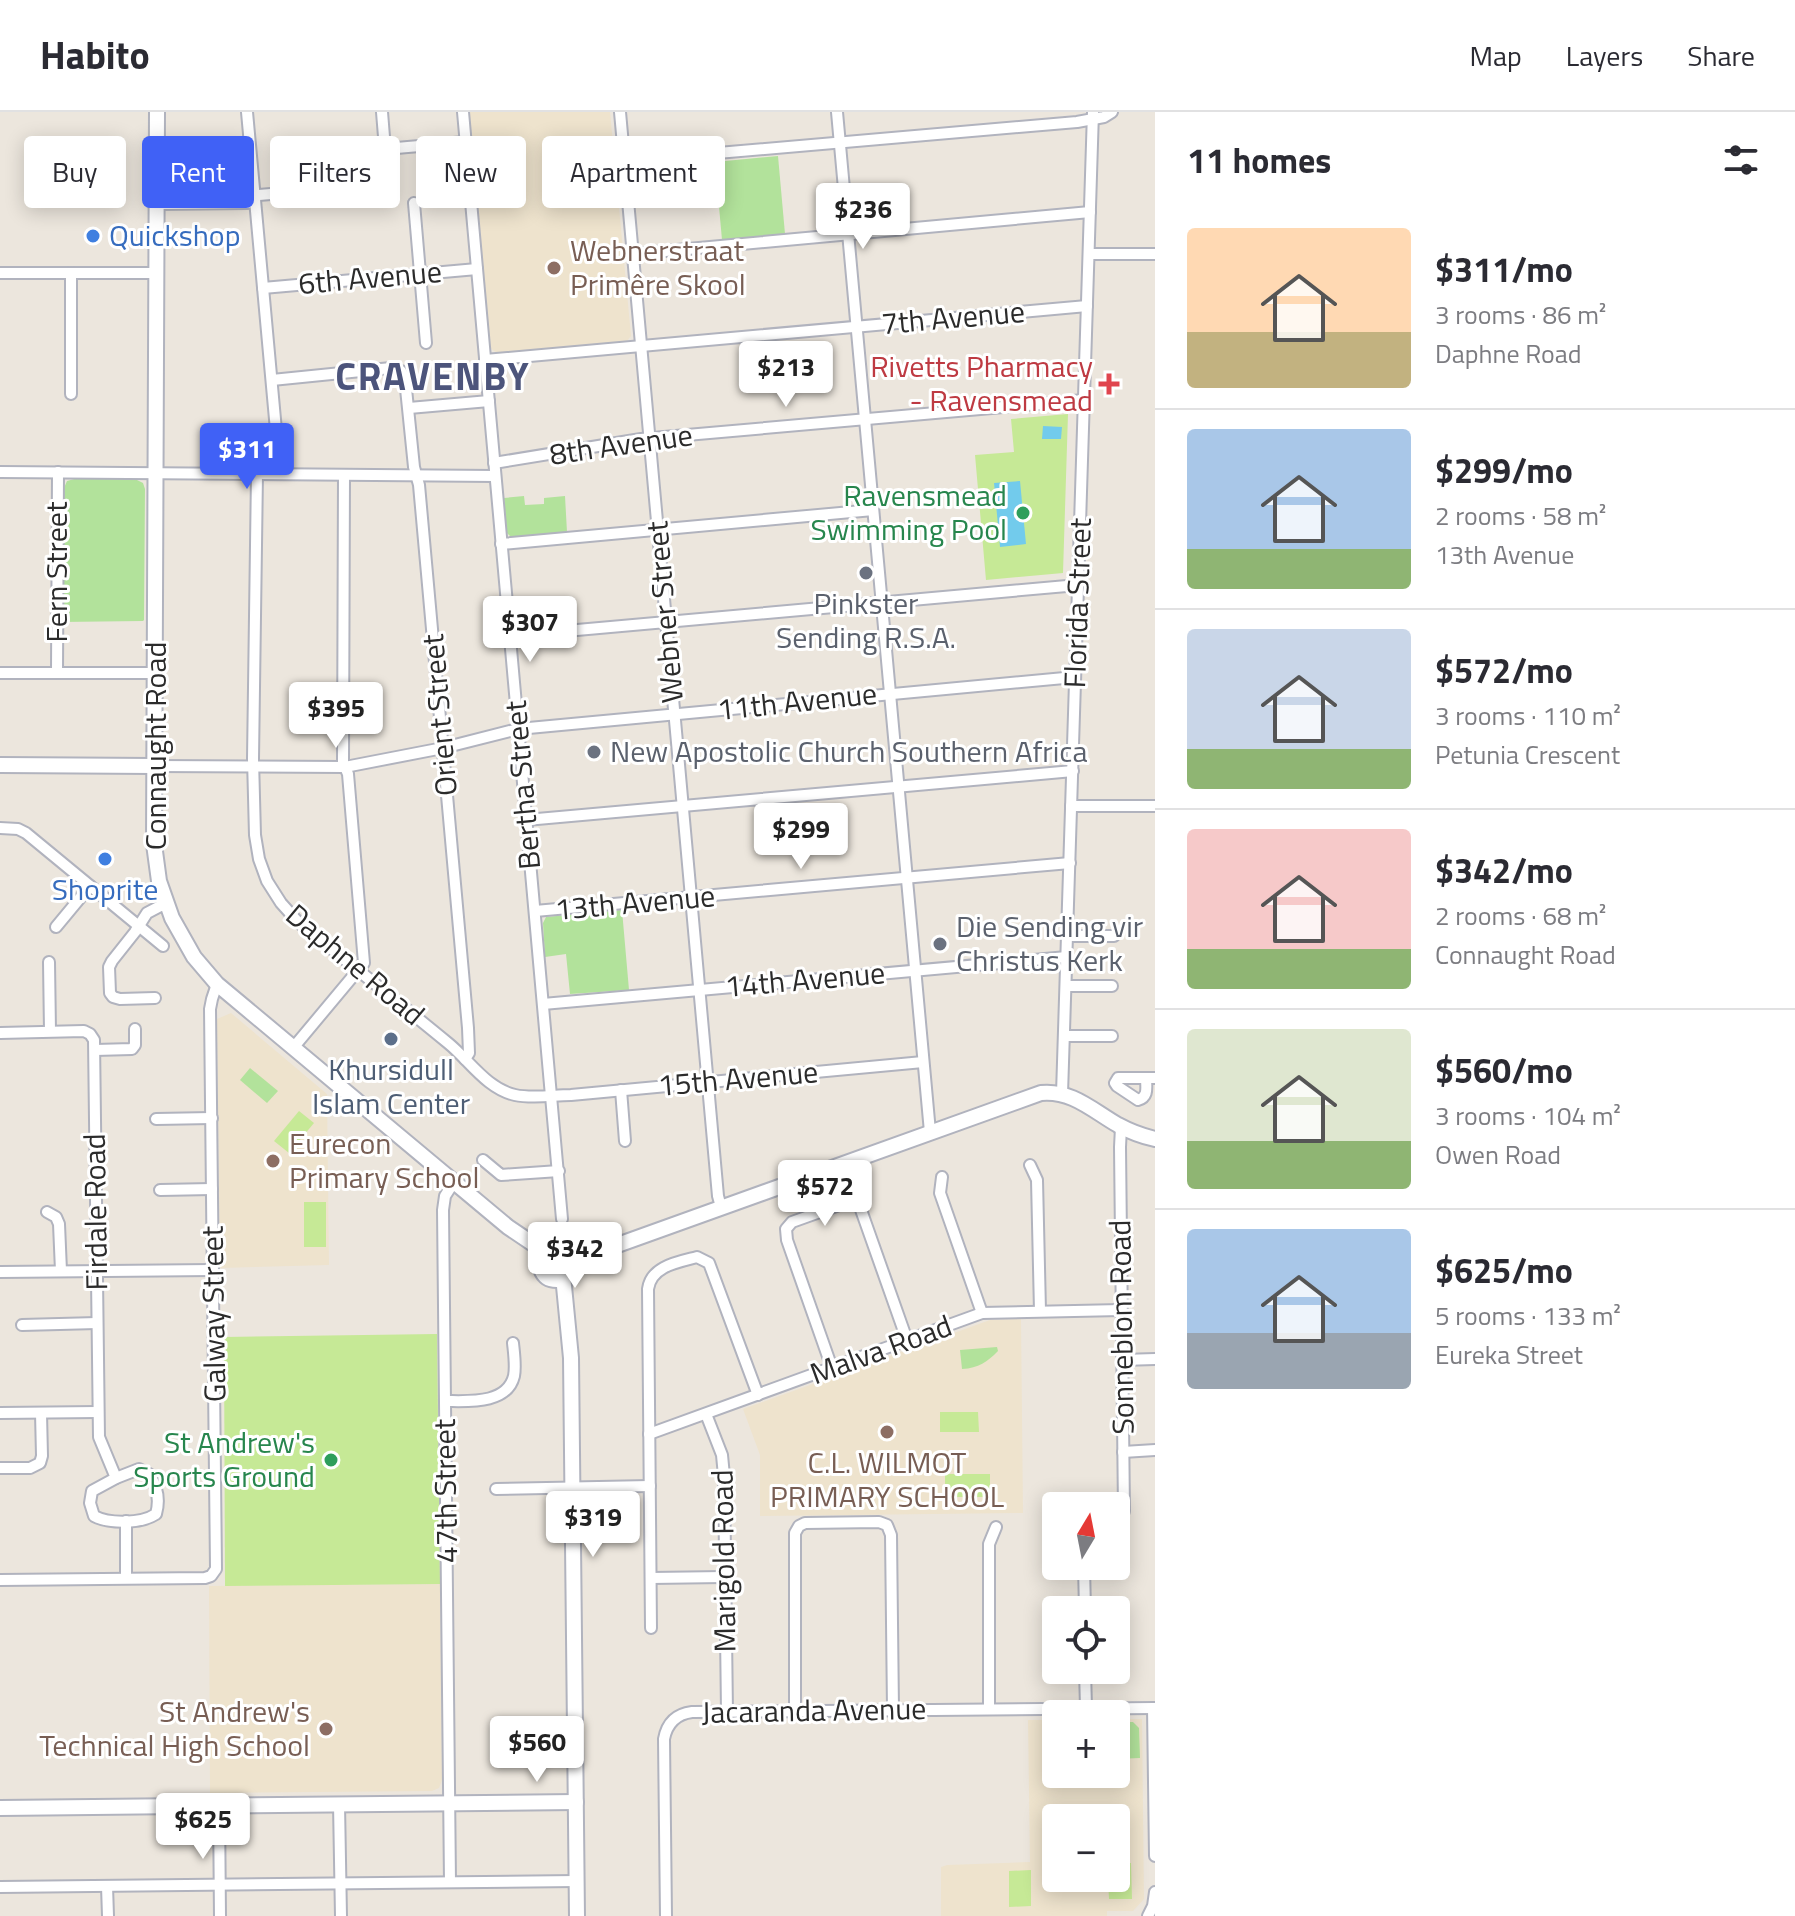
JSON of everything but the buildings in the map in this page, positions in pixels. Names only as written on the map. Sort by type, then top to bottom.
[{"type":"street","name":"Connaught Road","points":[[157,112],[157,136]]},
{"type":"street","points":[[247,112],[280,474]]},
{"type":"street","points":[[382,112],[384,136]]},
{"type":"street","name":"Bertha Street","points":[[463,112],[465,136]]},
{"type":"street","name":"Webner Street","points":[[620,112],[622,136]]},
{"type":"street","points":[[837,112],[930,1132]]},
{"type":"street","points":[[725,153],[1104,117],[1112,112]]},
{"type":"street","name":"Florida Street","points":[[1062,1094],[1093,116]]},
{"type":"street","points":[[255,198],[270,194]]},
{"type":"street","points":[[414,203],[426,343]]},
{"type":"street","name":"Connaught Road","points":[[158,208],[153,809],[155,860],[166,903],[187,947],[217,984],[555,1268]]},
{"type":"street","name":"Bertha Street","points":[[471,208],[562,1219]]},
{"type":"street","name":"Webner Street","points":[[629,208],[721,1207]]},
{"type":"street","points":[[633,254],[1090,212]]},
{"type":"street","points":[[1089,254],[1155,254]]},
{"type":"street","name":"6th Avenue","points":[[263,288],[477,269]]},
{"type":"street","points":[[0,273],[157,273]]},
{"type":"street","points":[[71,273],[71,394]]},
{"type":"street","name":"7th Avenue","points":[[485,360],[1087,306]]},
{"type":"street","name":"Orient Street","points":[[272,380],[391,368],[401,371],[405,379],[413,462],[419,485],[468,1028],[469,1053],[465,1059]]},
{"type":"street","name":"8th Avenue","points":[[494,463],[650,438],[1084,400]]},
{"type":"street","points":[[409,408],[489,401]]},
{"type":"street","points":[[0,472],[495,476]]},
{"type":"street","name":"Fern Street","points":[[57,673],[58,472]]},
{"type":"street","name":"Daphne Road","points":[[257,474],[253,767],[256,847],[267,881],[298,922],[480,1074],[500,1089],[515,1095],[552,1096]]},
{"type":"street","points":[[293,1048],[364,963],[348,774],[343,762],[344,475]]},
{"type":"street","points":[[501,544],[873,510]]},
{"type":"street","points":[[510,636],[1078,585]]},
{"type":"street","points":[[0,673],[155,673]]},
{"type":"street","name":"11th Avenue","points":[[154,766],[345,767],[443,748],[518,729],[1075,677]]},
{"type":"street","points":[[0,765],[154,766]]},
{"type":"street","points":[[526,820],[1073,771]]},
{"type":"street","points":[[1071,806],[1155,806]]},
{"type":"street","points":[[0,828],[14,828],[26,833],[163,946]]},
{"type":"street","name":"13th Avenue","points":[[535,911],[1070,863]]},
{"type":"street","points":[[56,927],[90,886]]},
{"type":"street","points":[[155,998],[116,999],[110,993],[110,964],[147,913],[166,903]]},
{"type":"street","points":[[1067,936],[1114,936]]},
{"type":"street","name":"14th Avenue","points":[[543,1004],[1067,957]]},
{"type":"street","points":[[49,962],[50,1031]]},
{"type":"street","name":"Galway Street","points":[[0,1580],[205,1578],[216,1569],[210,1009],[217,984]]},
{"type":"street","points":[[1066,986],[1112,986]]},
{"type":"street","points":[[0,1033],[87,1033],[94,1040],[95,1050],[132,1049],[135,1029]]},
{"type":"street","points":[[1064,1036],[1112,1036]]},
{"type":"street","name":"Firdale Road","points":[[95,1050],[98,1412],[100,1441],[116,1478]]},
{"type":"street","name":"15th Avenue","points":[[552,1096],[923,1062]]},
{"type":"street","points":[[621,1090],[625,1141]]},
{"type":"street","points":[[577,1916],[571,1348],[555,1268],[1034,1095],[1048,1092],[1062,1094],[1080,1101],[1121,1127],[1155,1139]]},
{"type":"street","points":[[156,1119],[212,1118]]},
{"type":"street","name":"Sonneblom Road","points":[[1121,1127],[1124,1492]]},
{"type":"street","points":[[483,1160],[501,1175],[559,1171]]},
{"type":"street","points":[[1030,1165],[1037,1180],[1040,1311]]},
{"type":"street","points":[[942,1177],[940,1193],[982,1313]]},
{"type":"street","name":"47th Street","points":[[450,1882],[443,1210],[445,1196],[454,1182]]},
{"type":"street","points":[[160,1190],[212,1189]]},
{"type":"street","points":[[832,1368],[787,1240],[786,1229],[792,1222],[845,1203],[860,1207],[907,1340]]},
{"type":"street","points":[[47,1212],[56,1217],[59,1224],[61,1271]]},
{"type":"street","points":[[651,1628],[648,1289],[656,1271],[697,1257],[709,1263],[758,1395]]},
{"type":"street","points":[[0,1272],[213,1270]]},
{"type":"street","name":"Malva Road","points":[[649,1434],[982,1313],[1121,1310]]},
{"type":"street","points":[[22,1325],[97,1323]]},
{"type":"street","points":[[445,1401],[485,1401],[506,1389],[515,1373],[513,1343]]},
{"type":"street","points":[[1122,1360],[1155,1359]]},
{"type":"street","points":[[0,1413],[98,1412]]},
{"type":"street","points":[[0,1468],[30,1468],[40,1463],[41,1413]]},
{"type":"street","name":"Marigold Road","points":[[706,1414],[722,1455],[727,1712]]},
{"type":"street","points":[[1123,1452],[1155,1450]]},
{"type":"street","points":[[133,1470],[143,1470],[149,1474],[157,1491],[156,1514],[147,1519],[126,1521],[94,1516],[89,1496],[92,1491],[116,1478],[133,1470]]},
{"type":"street","points":[[496,1489],[650,1486]]},
{"type":"street","points":[[126,1521],[126,1578]]},
{"type":"street","points":[[795,1711],[796,1529],[805,1523],[879,1522],[887,1525],[891,1535],[893,1710]]},
{"type":"street","points":[[989,1709],[989,1544],[996,1527]]},
{"type":"street","points":[[651,1578],[724,1577]]},
{"type":"street","name":"Jacaranda Avenue","points":[[666,1916],[665,1735],[670,1723],[682,1714],[1042,1708]]},
{"type":"street","name":"Jacaranda Avenue","points":[[1130,1708],[1154,1708]]},
{"type":"street","points":[[1154,1708],[1155,1856]]},
{"type":"street","points":[[0,1808],[576,1802]]},
{"type":"street","points":[[339,1804],[341,1916]]},
{"type":"street","points":[[219,1806],[220,1916]]},
{"type":"street","points":[[0,1887],[577,1881]]},
{"type":"street","points":[[107,1886],[108,1916]]},
{"type":"street","points":[[1148,1916],[1155,1892]]},
{"type":"shaded area","name":"Webnerstraat Primêre Skool","points":[[469,112],[610,112],[612,136],[542,136],[542,208],[619,208],[631,336],[627,341],[497,353],[490,348],[478,208],[526,208],[526,136],[471,136]]},
{"type":"shaded area","name":"Eurecon Primary School","points":[[231,1013],[327,1094],[329,1265],[220,1268],[217,1019]]},
{"type":"shaded area","name":"C.L. WILMOT PRIMARY SCHOOL","points":[[1021,1319],[1023,1513],[760,1516],[760,1455],[743,1409],[990,1320]]},
{"type":"shaded area","name":"St Andrew's Technical High School","points":[[440,1584],[442,1780],[439,1788],[432,1791],[210,1793],[209,1586]]},
{"type":"shaded area","points":[[1130,1719],[1142,1719],[1144,1899],[1133,1911],[1107,1911],[1107,1916],[941,1916],[941,1867],[1030,1862],[1028,1720],[1042,1720],[1042,1788],[1130,1788]]},
{"type":"green space","points":[[778,156],[785,234],[722,240],[719,208],[725,208],[725,161]]},
{"type":"green space","name":"Ravensmead Swimming Pool","points":[[1068,414],[1063,573],[986,580],[975,455],[1014,452],[1011,419]]},
{"type":"green space","points":[[78,478],[135,479],[143,483],[143,621],[61,622],[62,489],[67,481]]},
{"type":"green space","points":[[524,496],[525,505],[544,504],[544,498],[565,496],[567,532],[512,538],[507,533],[504,498]]},
{"type":"green space","points":[[622,910],[629,990],[570,994],[566,954],[545,957],[543,923],[546,917]]},
{"type":"green space","points":[[250,1068],[278,1091],[267,1103],[240,1080]]},
{"type":"green space","points":[[299,1111],[314,1123],[289,1153],[274,1141]]},
{"type":"green space","points":[[304,1202],[326,1202],[326,1247],[304,1247]]},
{"type":"green space","name":"St Andrew's Sports Ground","points":[[437,1334],[440,1584],[225,1586],[224,1337]]},
{"type":"green space","points":[[997,1347],[998,1351],[986,1361],[962,1369],[960,1350]]},
{"type":"green space","points":[[940,1412],[978,1412],[979,1432],[940,1432]]},
{"type":"green space","points":[[945,1474],[990,1474],[990,1497],[945,1497]]},
{"type":"green space","points":[[1130,1722],[1139,1728],[1140,1758],[1130,1758]]},
{"type":"green space","points":[[1131,1863],[1132,1899],[1109,1899],[1109,1892],[1130,1892]]},
{"type":"green space","points":[[1031,1870],[1031,1906],[1009,1907],[1009,1871]]},
{"type":"water","points":[[1043,426],[1062,427],[1061,439],[1042,439]]},
{"type":"water","points":[[1020,481],[1026,544],[1000,547],[994,483]]},
{"type":"place","name":"Quickshop","points":[[93,236]]},
{"type":"place","name":"Webnerstraat Primêre Skool","points":[[554,268]]},
{"type":"place","name":"Rivetts Pharmacy - Ravensmead","points":[[1109,384]]},
{"type":"place","name":"Ravensmead Swimming Pool","points":[[1023,513]]},
{"type":"place","name":"Pinkster Sending R.S.A.","points":[[866,573]]},
{"type":"place","name":"New Apostolic Church Southern Africa","points":[[594,752]]},
{"type":"place","name":"Shoprite","points":[[105,859]]},
{"type":"place","name":"Die Sending vir Christus Kerk","points":[[940,944]]},
{"type":"place","name":"Khursidull Islam Center","points":[[391,1039]]},
{"type":"place","name":"Eurecon Primary School","points":[[273,1161]]},
{"type":"place","name":"C.L. WILMOT PRIMARY SCHOOL","points":[[887,1432]]},
{"type":"place","name":"St Andrew's Sports Ground","points":[[331,1460]]},
{"type":"place","name":"St Andrew's Technical High School","points":[[326,1729]]},
{"type":"district","name":"CRAVENBY","points":[[433,377]]}]
